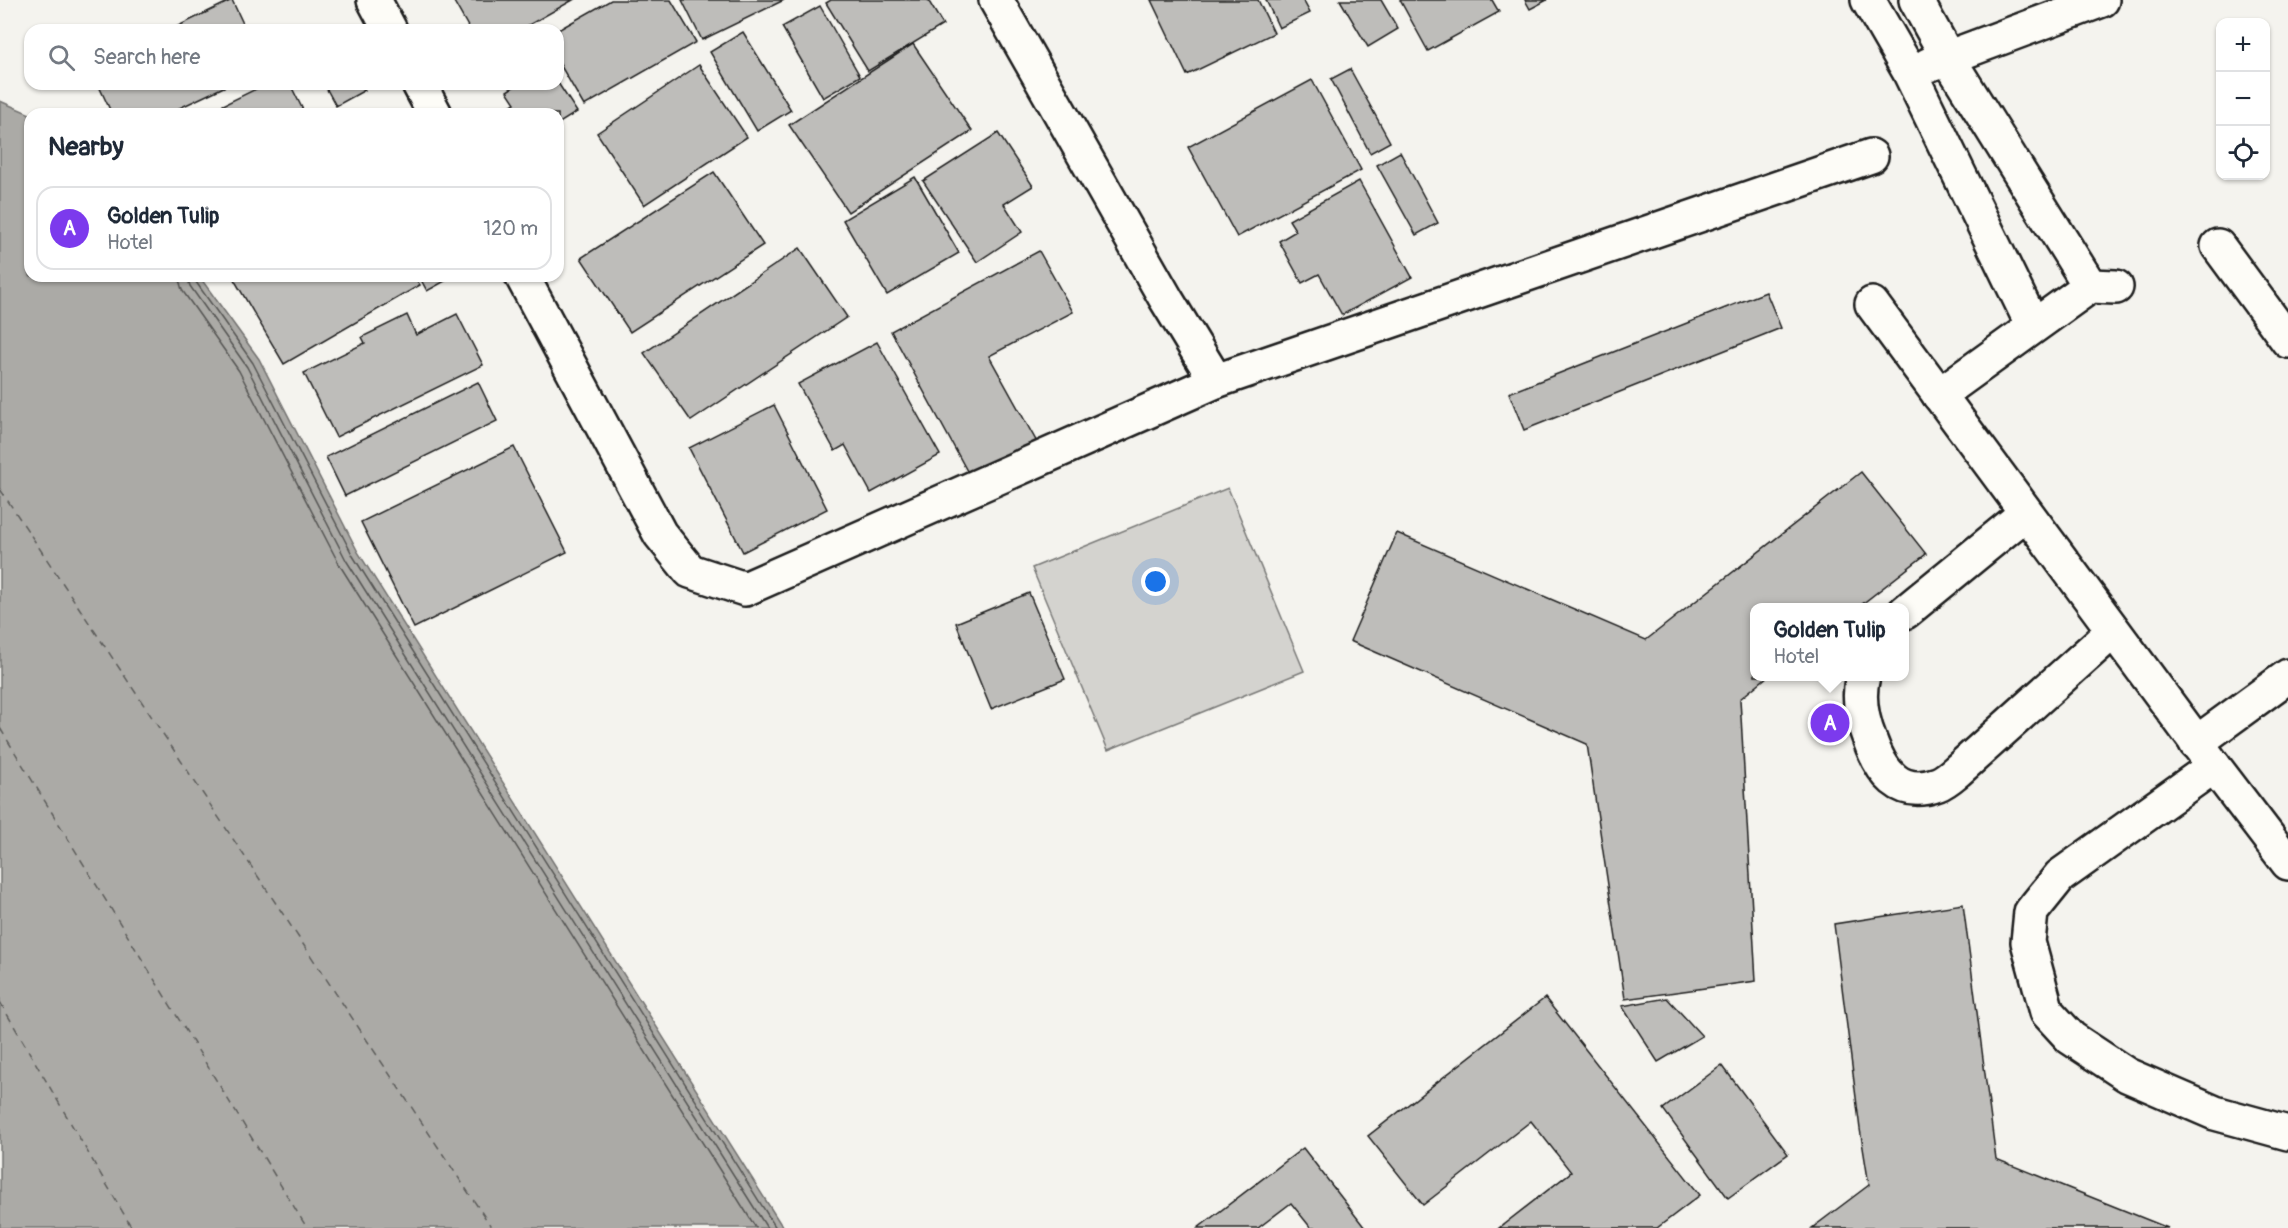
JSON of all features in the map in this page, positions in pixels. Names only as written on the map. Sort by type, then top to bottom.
[{"type":"street","points":[[374,0],[387,24]]},
{"type":"street","points":[[996,0],[1166,299],[1216,381]]},
{"type":"street","points":[[1868,0],[1909,71],[2033,326]]},
{"type":"street","points":[[1916,0],[1948,58],[2103,286],[2033,326],[1939,394]]},
{"type":"street","points":[[1909,71],[2102,0]]},
{"type":"street","points":[[422,90],[432,108]]},
{"type":"street","points":[[525,282],[660,534],[690,572],[745,589],[1216,381],[1871,156]]},
{"type":"street","points":[[2218,246],[2288,341]]},
{"type":"street","points":[[1872,304],[2113,631],[2288,863]]},
{"type":"street","points":[[1909,609],[2026,513]]},
{"type":"street","points":[[1862,681],[1862,720],[1884,772],[1900,784],[1920,788],[1938,784],[1957,771],[2113,631]]},
{"type":"street","points":[[2288,676],[2205,754],[2060,876],[2031,912],[2028,942],[2047,1012],[2071,1038],[2127,1075],[2215,1113],[2288,1133]]},
{"type":"shaded area","points":[[1228,488],[1304,671],[1108,750],[1032,568]]},
{"type":"water","points":[[0,101],[24,111],[24,282],[203,282],[259,359],[358,552],[785,1228],[0,1228]]},
{"type":"building","points":[[232,0],[243,24],[182,24]]},
{"type":"building","points":[[453,0],[573,0],[531,24],[467,24]]},
{"type":"building","points":[[611,0],[671,0],[696,42],[584,106],[564,71],[564,27]]},
{"type":"building","points":[[682,0],[784,0],[702,40]]},
{"type":"building","points":[[831,0],[928,0],[943,25],[868,71],[826,3]]},
{"type":"building","points":[[1151,0],[1258,0],[1274,33],[1187,75]]},
{"type":"building","points":[[1266,0],[1303,0],[1310,13],[1279,28]]},
{"type":"building","points":[[1340,0],[1381,0],[1398,29],[1368,47]]},
{"type":"building","points":[[1400,0],[1492,0],[1499,12],[1428,51]]},
{"type":"building","points":[[1525,0],[1547,0],[1530,9]]},
{"type":"building","points":[[820,6],[860,76],[823,98],[782,27]]},
{"type":"building","points":[[743,32],[791,110],[757,131],[710,52]]},
{"type":"building","points":[[913,44],[972,131],[848,212],[789,125]]},
{"type":"building","points":[[699,65],[747,137],[644,205],[597,133]]},
{"type":"building","points":[[1350,69],[1390,142],[1370,153],[1331,79]]},
{"type":"building","points":[[1312,80],[1361,170],[1237,237],[1188,147]]},
{"type":"building","points":[[101,90],[217,90],[180,108],[109,108]]},
{"type":"building","points":[[254,90],[293,90],[302,108],[217,108]]},
{"type":"building","points":[[327,90],[365,90],[336,106]]},
{"type":"building","points":[[563,90],[577,112],[564,120],[564,108],[507,108],[515,103],[507,91]]},
{"type":"building","points":[[998,133],[1033,186],[1004,204],[1022,232],[977,262],[923,181]]},
{"type":"building","points":[[1400,152],[1438,223],[1416,235],[1377,165]]},
{"type":"building","points":[[714,172],[763,245],[630,332],[581,258]]},
{"type":"building","points":[[915,177],[959,253],[887,295],[843,220]]},
{"type":"building","points":[[1359,181],[1412,277],[1342,315],[1319,274],[1302,283],[1279,241],[1296,231],[1289,220]]},
{"type":"building","points":[[800,248],[847,317],[691,421],[644,353]]},
{"type":"building","points":[[1039,251],[1073,312],[989,356],[1039,446],[973,482],[891,331]]},
{"type":"building","points":[[236,282],[418,282],[420,285],[284,364]]},
{"type":"building","points":[[422,282],[443,282],[427,291]]},
{"type":"building","points":[[1766,292],[1781,328],[1524,430],[1509,393]]},
{"type":"building","points":[[457,314],[483,365],[336,437],[304,373],[365,343],[362,337],[407,315],[416,335]]},
{"type":"building","points":[[877,342],[940,455],[871,493],[845,445],[835,451],[798,384]]},
{"type":"building","points":[[478,382],[497,421],[345,496],[326,457]]},
{"type":"building","points":[[774,405],[827,509],[743,552],[689,448]]},
{"type":"building","points":[[514,447],[567,552],[414,628],[361,522]]},
{"type":"building","points":[[1861,472],[1926,554],[1863,603],[1750,603],[1750,681],[1762,681],[1740,699],[1756,981],[1625,999],[1587,744],[1350,641],[1397,533],[1646,640]]},
{"type":"building","points":[[1029,593],[1065,679],[991,709],[956,623]]},
{"type":"building","points":[[1963,904],[1996,1159],[2168,1228],[1812,1228],[1869,1185],[1834,924]]},
{"type":"building","points":[[1545,998],[1700,1195],[1657,1228],[1499,1228],[1571,1172],[1531,1121],[1423,1205],[1368,1136]]},
{"type":"building","points":[[1667,998],[1702,1036],[1658,1062],[1622,1006]]},
{"type":"building","points":[[1722,1065],[1788,1154],[1728,1198],[1663,1109]]},
{"type":"building","points":[[1303,1148],[1365,1228],[1311,1228],[1291,1203],[1258,1228],[1198,1228]]},
{"type":"ferry route","points":[[0,489],[492,1228]]},
{"type":"ferry route","points":[[0,728],[307,1228]]},
{"type":"ferry route","points":[[0,1002],[132,1228]]},
{"type":"place","name":"Golden Tulip","points":[[1830,723]]}]
